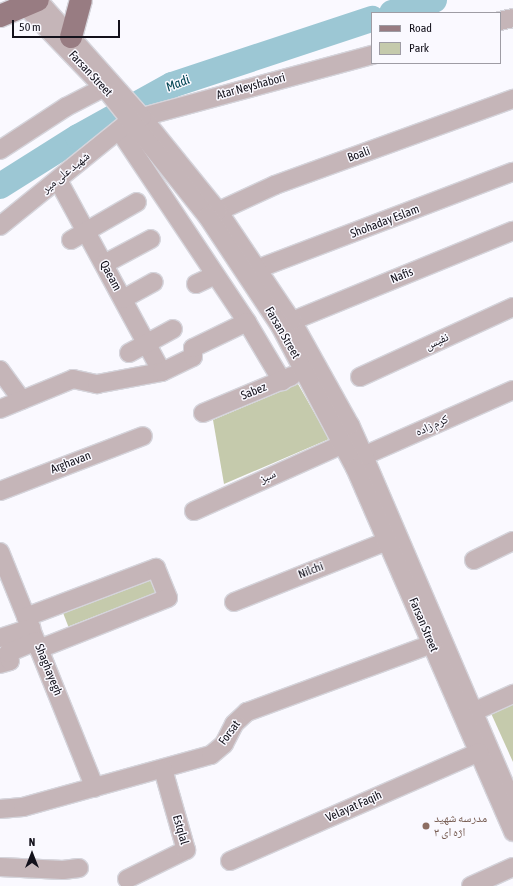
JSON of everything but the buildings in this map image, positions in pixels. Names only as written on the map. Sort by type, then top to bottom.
[{"type":"main road","points":[[71,37],[81,0]]},
{"type":"main road","points":[[0,16],[31,1]]},
{"type":"street","name":"Farsan Street","points":[[109,89],[29,10],[31,1],[44,7],[71,37],[109,89],[131,122],[213,214],[257,269],[292,322],[350,425],[358,458],[387,541],[432,644],[513,804]]},
{"type":"street","points":[[501,21],[513,18]]},
{"type":"street","name":"Atar Neyshabori","points":[[131,122],[371,55]]},
{"type":"street","points":[[0,150],[66,107],[109,89]]},
{"type":"street","name":"Boali","points":[[213,214],[275,185],[513,99]]},
{"type":"street","points":[[131,122],[215,275],[247,322],[282,381]]},
{"type":"street","name":"شهید علی میر","points":[[0,226],[131,122]]},
{"type":"street","name":"Shohaday Eslam","points":[[257,269],[513,172]]},
{"type":"street","name":"Qaeam","points":[[58,180],[162,372]]},
{"type":"street","points":[[71,240],[137,202]]},
{"type":"street","name":"Farsan Street","points":[[213,214],[280,326],[343,444],[358,458],[468,714],[479,752],[513,832]]},
{"type":"street","name":"Nafis","points":[[292,322],[513,231]]},
{"type":"street","points":[[104,264],[151,239]]},
{"type":"street","points":[[196,284],[215,275]]},
{"type":"street","points":[[123,299],[154,282]]},
{"type":"street","name":"نفیس","points":[[360,377],[513,307]]},
{"type":"street","points":[[0,409],[73,379],[97,384],[162,372],[193,357],[193,348],[247,322]]},
{"type":"street","points":[[129,353],[146,342],[173,329]]},
{"type":"street","points":[[0,370],[22,400]]},
{"type":"street","name":"Sabez","points":[[203,412],[304,371]]},
{"type":"street","name":"کرم زاده","points":[[358,458],[513,390]]},
{"type":"street","name":"Arghavan","points":[[0,491],[143,436]]},
{"type":"street","name":"سبز","points":[[194,512],[343,444]]},
{"type":"street","name":"Nilchi","points":[[234,602],[387,541]]},
{"type":"street","points":[[474,560],[513,541]]},
{"type":"street","name":"Shaghayegh","points":[[0,552],[95,788]]},
{"type":"street","points":[[0,638],[33,634],[168,598],[156,568],[33,634],[8,653],[10,661],[0,664]]},
{"type":"street","name":"Forsat","points":[[0,809],[23,807],[211,755],[224,744],[234,724],[247,712],[432,644]]},
{"type":"street","points":[[468,714],[513,694]]},
{"type":"street","name":"Velayat Faqih","points":[[230,861],[479,752]]},
{"type":"street","name":"Estqlal","points":[[127,879],[186,850],[163,769]]},
{"type":"street","points":[[0,867],[63,870],[79,868]]},
{"type":"street","points":[[471,886],[513,867]]},
{"type":"green space","points":[[298,384],[329,439],[224,484],[213,420]]},
{"type":"green space","points":[[150,577],[156,593],[68,627],[62,611]]},
{"type":"green space","points":[[513,701],[513,762],[490,711]]},
{"type":"waterway","name":"Madi","points":[[395,12],[434,0]]},
{"type":"waterway","name":"Madi","points":[[0,186],[78,137],[172,85],[371,19]]},
{"type":"place","name":"مدرسه شهید اژه ای ۳","points":[[426,826]]}]
